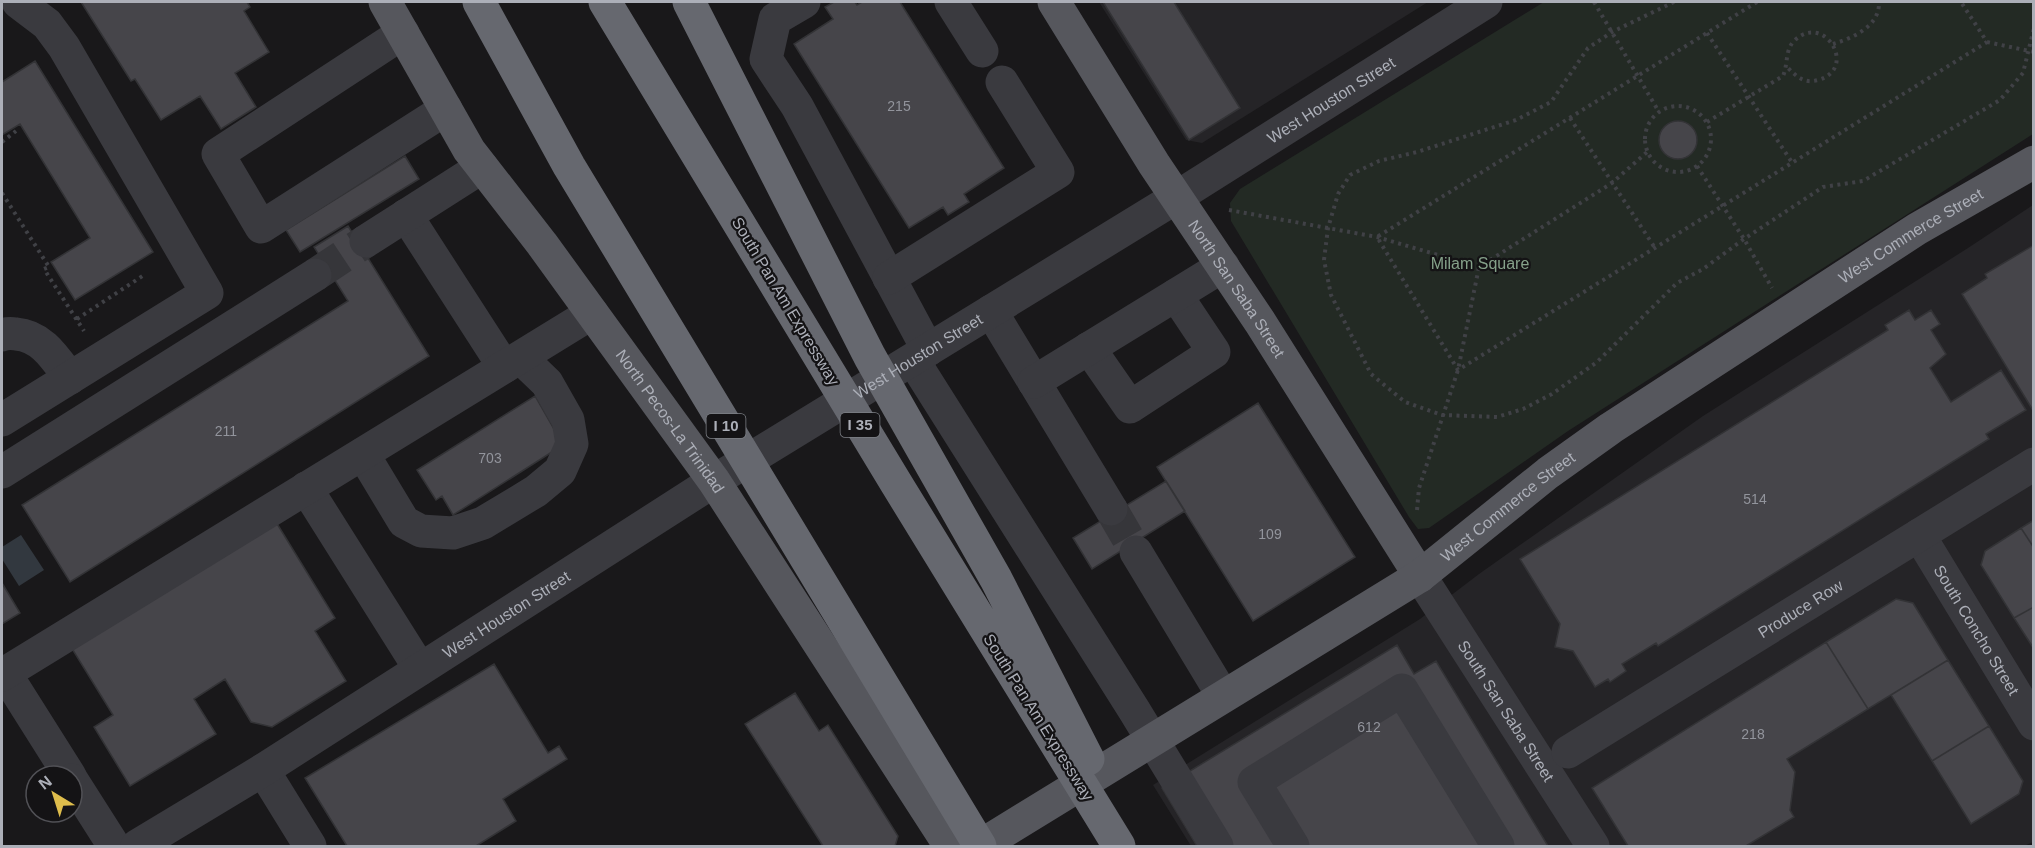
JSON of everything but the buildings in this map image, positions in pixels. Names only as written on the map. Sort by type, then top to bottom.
[{"type":"highway","name":"I 10","points":[[479,2],[569,166],[980,846]]},
{"type":"highway","name":"South Pan Am Expressway","points":[[605,2],[1119,846]]},
{"type":"highway","points":[[690,2],[870,357],[996,579],[1133,846]]},
{"type":"main road","name":"North Pecos-La Trinidad","points":[[385,2],[469,150],[542,244],[714,481],[950,846]]},
{"type":"main road","name":"North San Saba Street","points":[[1054,2],[1420,576]]},
{"type":"main road","name":"West Commerce Street","points":[[980,846],[1420,576],[1548,474],[1611,428],[1917,229],[2034,162]]},
{"type":"street","points":[[2,420],[207,293],[64,47],[47,24],[18,2]]},
{"type":"street","points":[[804,2],[775,19],[766,59],[797,106],[889,278],[920,355],[1216,846]]},
{"type":"street","points":[[951,2],[982,51]]},
{"type":"street","name":"West Houston Street","points":[[138,846],[263,770],[714,481],[1177,196],[1486,2]]},
{"type":"street","points":[[403,33],[218,154],[261,226],[446,109]]},
{"type":"street","points":[[889,278],[1058,172],[1002,82]]},
{"type":"street","points":[[366,241],[482,167]]},
{"type":"street","points":[[363,454],[404,522],[421,531],[453,533],[483,523],[536,491],[560,471],[572,444],[568,420],[547,383],[512,362],[406,215]]},
{"type":"street","points":[[1034,382],[1223,267]]},
{"type":"street","points":[[2,472],[315,275]]},
{"type":"street","points":[[1089,348],[1130,407],[1214,352],[1176,295]]},
{"type":"street","points":[[991,311],[1111,509]]},
{"type":"street","points":[[62,764],[3,674],[592,313]]},
{"type":"street","points":[[2,335],[5,333],[28,335],[48,348],[70,378]]},
{"type":"street","name":"Produce Row","points":[[1568,752],[2034,464]]},
{"type":"street","points":[[306,488],[420,669]]},
{"type":"street","name":"South Concho Street","points":[[1919,535],[2034,724]]},
{"type":"street","points":[[1136,552],[1223,696]]},
{"type":"street","name":"South San Saba Street","points":[[1420,576],[1593,846]]},
{"type":"street","points":[[1293,846],[1254,782],[1401,690],[1498,846]]},
{"type":"street","points":[[263,770],[310,846]]},
{"type":"street","points":[[84,799],[114,846]]},
{"type":"path","points":[[1594,2],[1659,112]]},
{"type":"path","points":[[1674,2],[1612,32],[1588,48],[1551,102],[1516,120],[1437,146],[1379,161],[1350,175],[1338,194],[1328,228],[1324,260],[1331,296],[1371,374],[1405,402],[1442,415],[1497,417],[1523,409],[1552,394],[1597,362],[1677,283],[1704,269],[1744,239],[1823,187],[1863,181],[2000,100],[2023,73],[2034,28]]},
{"type":"path","points":[[1377,237],[1757,2]]},
{"type":"path","points":[[1833,44],[1849,39],[1868,27],[1879,10],[1879,2]]},
{"type":"path","points":[[1961,2],[1987,42]]},
{"type":"path","points":[[1707,122],[1783,76],[1793,42],[1808,32],[1823,34],[1833,44],[1838,60],[1833,73],[1810,82],[1798,78],[1787,67]]},
{"type":"path","points":[[1707,33],[1793,164]]},
{"type":"path","points":[[1458,370],[1987,42],[2034,52]]},
{"type":"path","points":[[1683,106],[1694,110],[1707,122],[1711,143],[1708,154],[1697,166],[1686,171],[1673,172],[1654,162],[1647,152],[1645,139],[1652,117],[1659,112],[1669,107],[1683,106]]},
{"type":"path","points":[[1570,118],[1655,248]]},
{"type":"path","points":[[2,142],[16,131]]},
{"type":"path","points":[[1416,514],[1419,488],[1458,370],[1479,267],[1612,183],[1647,152]]},
{"type":"path","points":[[1697,166],[1744,239],[1773,290]]},
{"type":"path","points":[[2,193],[49,267],[44,269],[101,358]]},
{"type":"path","points":[[1229,210],[1377,237],[1479,267]]},
{"type":"path","points":[[1377,237],[1458,370]]},
{"type":"path","points":[[77,319],[144,275]]},
{"type":"shaded area","points":[[1099,2],[1428,2],[1202,143],[1186,140]]},
{"type":"shaded area","points":[[2033,205],[2033,842],[2024,846],[1191,846],[1153,785],[1420,619],[1479,574],[1703,416]]},
{"type":"shaded area","points":[[21,535],[44,570],[19,586],[2,559],[2,547]]},
{"type":"green space","name":"Milam Square","points":[[1544,2],[2033,2],[2033,134],[1568,431],[1429,528],[1418,529],[1231,221],[1230,203],[1240,189]]},
{"type":"tunnel","points":[[315,275],[366,241]]},
{"type":"tunnel","points":[[1111,509],[1136,552]]}]
